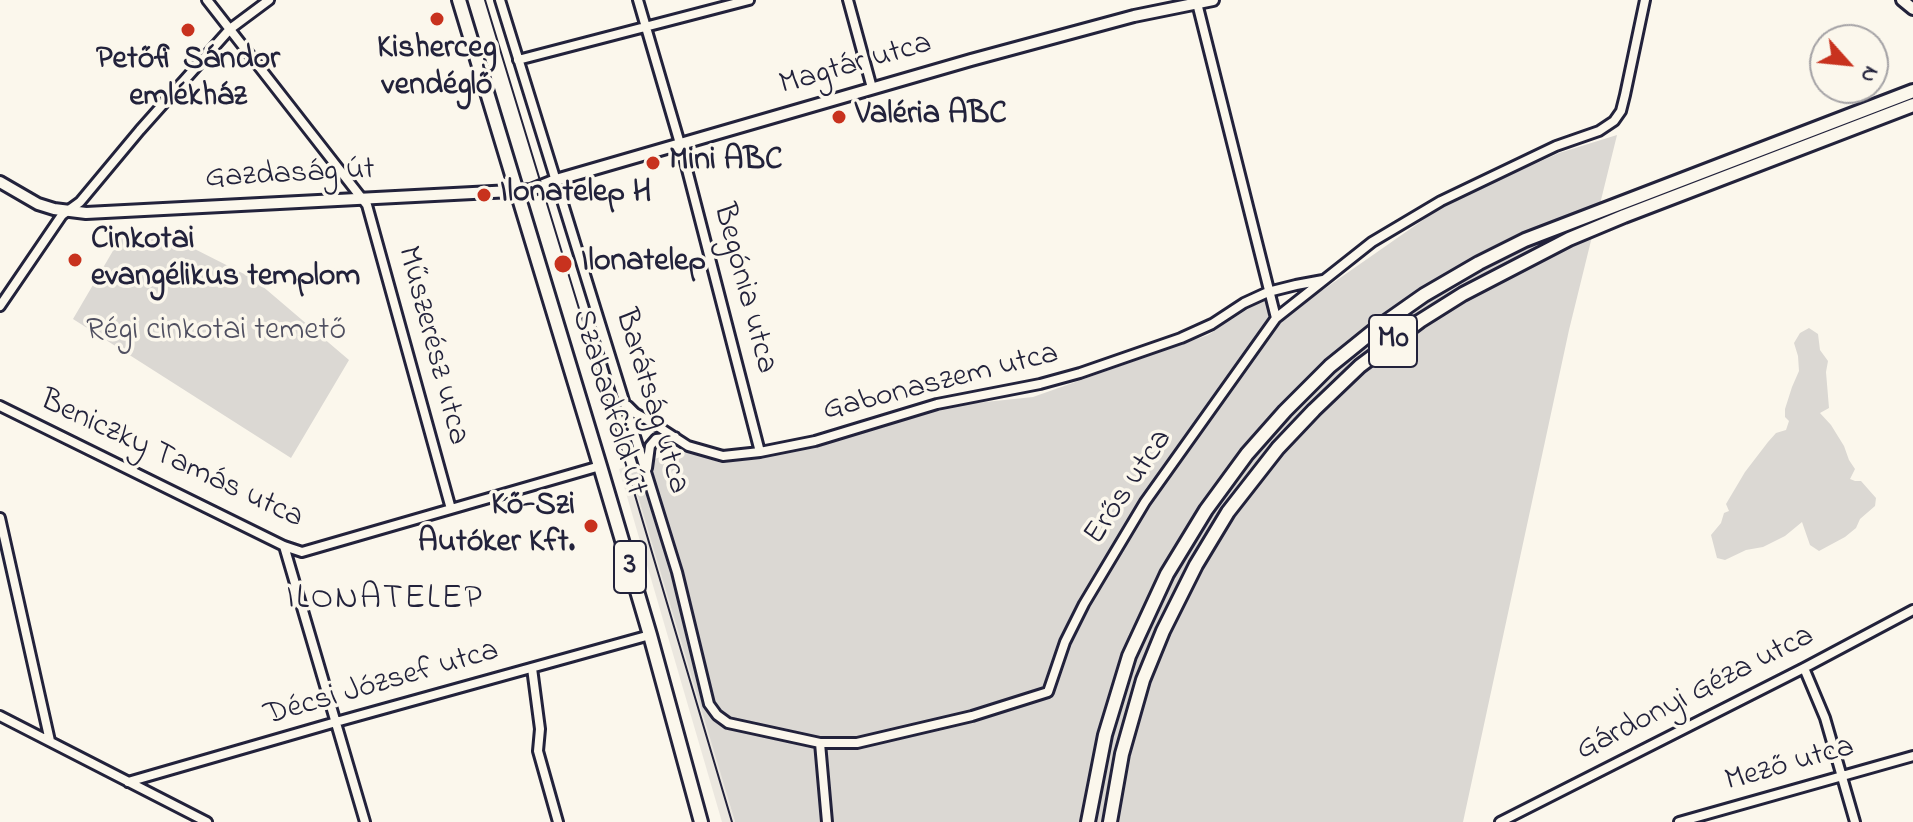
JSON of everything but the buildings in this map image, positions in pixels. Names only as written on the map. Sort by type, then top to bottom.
[{"type":"main road","name":"Szabadföld út","points":[[459,0],[650,635],[701,822]]},
{"type":"main road","name":"M0","points":[[1088,822],[1105,735],[1124,669],[1167,574],[1206,510],[1247,454],[1330,366],[1424,295],[1525,240],[1913,91]]},
{"type":"main road","name":"M0","points":[[1110,822],[1122,754],[1143,680],[1196,565],[1253,478],[1295,428],[1360,366],[1453,300],[1569,239],[1913,105]]},
{"type":"street","name":"Műszerész utca","points":[[207,0],[369,209],[451,509]]},
{"type":"street","points":[[0,306],[62,215],[80,202],[230,29],[269,0]]},
{"type":"street","name":"Barátság utca","points":[[500,0],[677,572],[709,704],[728,723]]},
{"type":"street","name":"Begónia utca","points":[[638,0],[687,169],[760,452]]},
{"type":"street","points":[[518,60],[749,0]]},
{"type":"street","points":[[848,0],[872,88]]},
{"type":"street","name":"Magtár utca","points":[[516,190],[531,190],[556,180],[872,88],[1107,23],[1213,0]]},
{"type":"street","points":[[1197,3],[1276,318],[1372,242],[1441,201],[1556,146],[1599,131],[1614,121],[1621,111],[1645,0]]},
{"type":"street","points":[[1902,0],[1913,9]]},
{"type":"street","name":"Gazdaság út","points":[[0,182],[38,204],[67,211],[101,213],[516,190]]},
{"type":"street","name":"Gabonaszem utca","points":[[625,403],[635,413],[688,446],[723,456],[760,452],[815,441],[937,404],[1080,373],[1181,338],[1268,292],[1323,280]]},
{"type":"street","name":"Erős utca","points":[[728,723],[820,743],[857,743],[972,716],[1048,692],[1065,642],[1084,604],[1138,515],[1276,318]]},
{"type":"street","name":"Beniczky Tamás utca","points":[[0,406],[284,546],[302,552],[600,466]]},
{"type":"street","points":[[646,472],[650,446],[656,439],[675,437]]},
{"type":"street","points":[[0,518],[50,741]]},
{"type":"street","points":[[284,546],[365,822]]},
{"type":"street","name":"Gárdonyi Géza utca","points":[[1500,822],[1913,610]]},
{"type":"street","name":"Décsi József utca","points":[[128,782],[650,635]]},
{"type":"street","points":[[532,668],[540,729],[538,751],[558,822]]},
{"type":"street","points":[[1804,668],[1825,718],[1855,822]]},
{"type":"street","points":[[0,716],[207,822]]},
{"type":"street","points":[[820,743],[827,822]]},
{"type":"street","name":"Mező utca","points":[[1679,822],[1913,756]]},
{"type":"shaded area","points":[[629,466],[735,822],[722,822],[619,469]]},
{"type":"green space","points":[[1617,135],[1569,330],[1463,822],[735,822],[629,466],[686,450],[721,463],[762,458],[818,447],[909,416],[966,404],[1033,397],[1208,335],[1272,293],[1284,317],[1446,204],[1559,153]]},
{"type":"green space","name":"Régi cinkotai temető","points":[[124,232],[161,232],[254,279],[349,360],[291,458],[73,319]]},
{"type":"green space","points":[[1809,328],[1818,334],[1820,350],[1828,361],[1829,408],[1820,413],[1831,425],[1855,469],[1850,479],[1861,481],[1876,498],[1875,506],[1845,537],[1819,551],[1810,545],[1802,522],[1785,536],[1763,547],[1746,550],[1725,560],[1717,558],[1711,535],[1721,523],[1724,513],[1729,511],[1726,504],[1768,442],[1776,433],[1786,430],[1789,421],[1785,417],[1785,409],[1799,371],[1794,343],[1800,333]]},
{"type":"tram line","points":[[485,0],[732,822]]},
{"type":"place","name":"Kisherceg vendéglő","points":[[437,19]]},
{"type":"place","name":"Petőfi Sándor emlékház","points":[[188,30]]},
{"type":"place","name":"Valéria ABC","points":[[839,117]]},
{"type":"place","name":"Mini ABC","points":[[653,163]]},
{"type":"place","name":"Ilonatelep H","points":[[484,195]]},
{"type":"place","name":"Cinkotai evangélikus templom","points":[[75,260]]},
{"type":"place","name":"Ilonatelep","points":[[563,264]]},
{"type":"place","name":"Kő-Szi Autóker Kft.","points":[[591,526]]},
{"type":"district","name":"ILONATELEP","points":[[385,601]]}]
